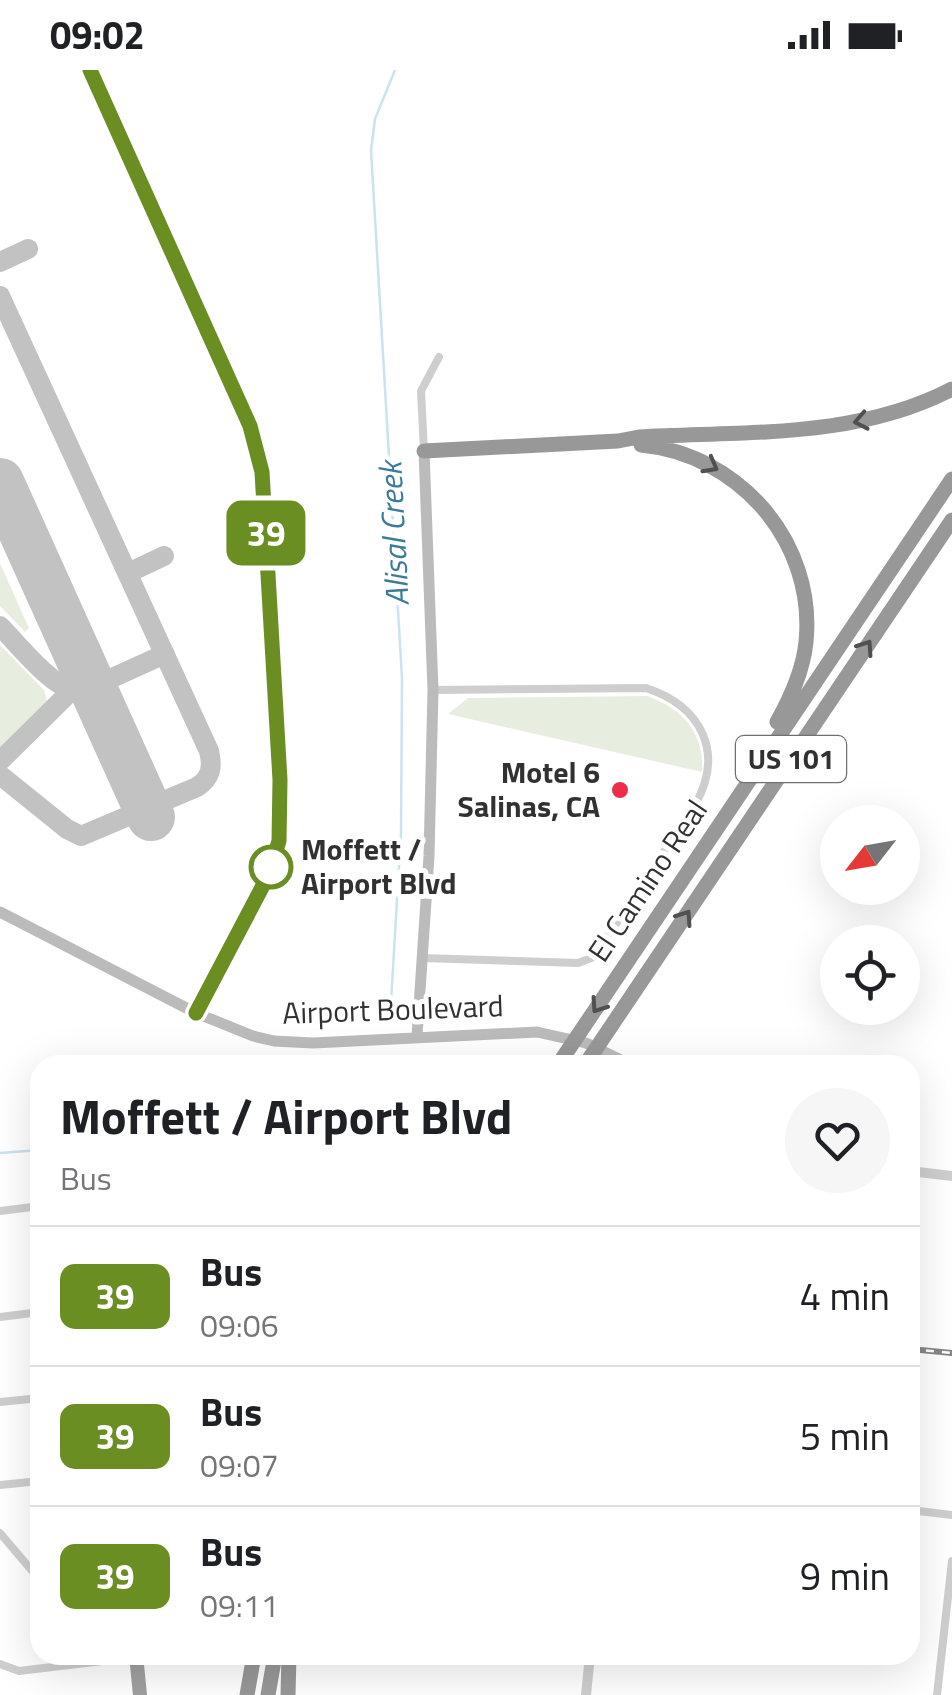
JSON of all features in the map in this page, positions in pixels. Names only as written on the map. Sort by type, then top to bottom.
[{"type":"highway","points":[[424,451],[618,442],[639,437],[849,424],[904,410],[952,388]]},
{"type":"highway","points":[[618,442],[688,454],[729,476],[769,515],[794,560],[806,611],[803,660],[791,695],[758,754],[749,779]]},
{"type":"highway","name":"El Camino Real","points":[[565,1055],[952,478]]},
{"type":"highway","name":"El Camino Real","points":[[595,1055],[952,520]]},
{"type":"highway","points":[[137,1665],[140,1695]]},
{"type":"highway","points":[[239,1695],[241,1665]]},
{"type":"highway","points":[[247,1695],[252,1665]]},
{"type":"highway","points":[[268,1695],[274,1665]]},
{"type":"highway","points":[[288,1695],[289,1665]]},
{"type":"main road","points":[[417,1036],[429,856],[433,690],[424,451]]},
{"type":"main road","name":"Airport Boulevard","points":[[0,912],[196,1013],[274,1041],[314,1043],[537,1032],[586,1043],[613,1055]]},
{"type":"street","points":[[90,70],[250,426],[262,472],[280,780],[279,841],[268,876],[196,1013]]},
{"type":"street","points":[[424,451],[421,391],[439,357]]},
{"type":"street","points":[[422,958],[578,963],[594,957],[701,795],[708,756],[700,728],[690,713],[672,698],[646,688],[433,690]]},
{"type":"street","points":[[920,1172],[952,1176]]},
{"type":"street","points":[[0,1211],[30,1207]]},
{"type":"street","points":[[0,1317],[30,1313]]},
{"type":"street","points":[[0,1402],[30,1399]]},
{"type":"street","points":[[0,1485],[30,1481]]},
{"type":"street","points":[[920,1511],[952,1515]]},
{"type":"street","points":[[0,1533],[30,1568]]},
{"type":"street","points":[[937,1695],[952,1562]]},
{"type":"street","points":[[0,1664],[18,1671],[65,1665]]},
{"type":"street","points":[[586,1695],[589,1665]]},
{"type":"green space","points":[[0,563],[29,628],[25,632],[0,606]]},
{"type":"green space","points":[[0,645],[44,690],[47,701],[0,747]]},
{"type":"green space","points":[[647,696],[671,707],[689,724],[700,745],[702,772],[448,714],[468,698]]},
{"type":"waterway","name":"Alisal Creek","points":[[391,1002],[401,833],[402,678],[371,150],[375,119],[395,70]]},
{"type":"waterway","name":"Alisal Creek","points":[[0,1153],[30,1151]]},
{"type":"taxiway","points":[[0,262],[28,249]]},
{"type":"taxiway","points":[[0,296],[211,762],[208,776],[197,787],[81,836],[0,775]]},
{"type":"taxiway","points":[[128,573],[164,556]]},
{"type":"taxiway","points":[[0,626],[60,685],[81,692],[165,654]]},
{"type":"taxiway","points":[[0,761],[70,692]]},
{"type":"runway","points":[[0,482],[151,817]]},
{"type":"railway","points":[[920,1350],[952,1353]]},
{"type":"bus line","name":"39","points":[[90,70],[250,426],[262,472],[280,780],[279,841],[268,876],[196,1013]]},
{"type":"place","name":"Motel 6 Salinas, CA","points":[[620,790]]},
{"type":"place","name":"Moffett / Airport Blvd","points":[[271,867]]}]
